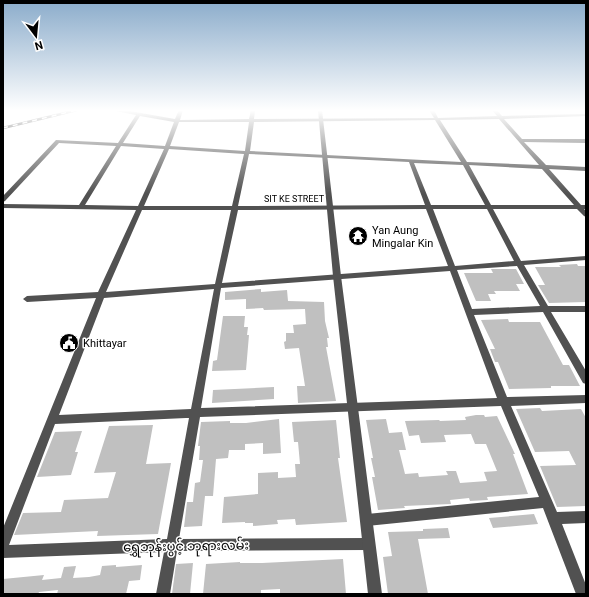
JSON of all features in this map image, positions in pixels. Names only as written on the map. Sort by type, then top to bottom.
[{"type":"street","points":[[81,207],[124,138]]},
{"type":"street","points":[[3,544],[101,295],[171,138]]},
{"type":"street","points":[[163,594],[218,286],[236,208],[249,138]]},
{"type":"street","points":[[323,138],[337,276],[375,594]]},
{"type":"street","points":[[449,138],[465,163],[488,208],[586,380]]},
{"type":"street","points":[[520,140],[586,141]]},
{"type":"street","points":[[520,140],[583,208],[586,215]]},
{"type":"street","points":[[3,200],[58,141],[326,157],[586,169]]},
{"type":"street","points":[[411,161],[504,402],[583,594]]},
{"type":"street","name":"SIT KE STREET","points":[[3,206],[139,208],[583,208]]},
{"type":"street","points":[[27,299],[101,295],[586,258]]},
{"type":"street","points":[[470,312],[586,309]]},
{"type":"street","points":[[53,420],[196,412],[586,399]]},
{"type":"street","points":[[367,520],[546,502]]},
{"type":"street","points":[[553,518],[586,517]]},
{"type":"street","name":"ရွှေဘုန်းပွင့် ဘုရားလမ်း","points":[[3,552],[172,545],[369,544]]},
{"type":"building","points":[[577,264],[578,266],[586,266],[586,302],[549,303],[538,285],[545,285],[535,267],[561,267],[559,265]]},
{"type":"building","points":[[491,269],[516,269],[524,284],[516,284],[520,291],[494,291],[496,294],[488,294],[491,301],[476,301],[464,273],[493,273]]},
{"type":"building","points":[[261,289],[261,292],[287,290],[288,301],[324,302],[325,321],[329,338],[327,338],[328,347],[326,347],[336,401],[298,403],[297,386],[305,386],[299,348],[285,349],[284,342],[286,341],[286,333],[294,333],[293,325],[306,324],[305,309],[246,309],[246,299],[225,300],[225,292]]},
{"type":"building","points":[[223,316],[245,316],[244,327],[248,327],[247,335],[249,335],[246,370],[212,371],[213,361],[217,360]]},
{"type":"building","points":[[508,319],[509,322],[540,322],[563,365],[569,365],[580,386],[551,386],[551,388],[509,389],[498,362],[495,362],[490,349],[495,349],[481,320]]},
{"type":"building","points":[[274,387],[274,399],[212,403],[213,390]]},
{"type":"building","points":[[540,408],[542,411],[581,409],[586,418],[586,506],[557,507],[540,466],[576,465],[569,451],[535,452],[516,409]]},
{"type":"building","points":[[484,415],[485,417],[497,416],[515,454],[513,454],[528,494],[487,497],[488,500],[470,501],[469,498],[450,500],[451,504],[404,506],[405,508],[378,510],[372,477],[375,477],[371,458],[373,458],[366,420],[386,419],[389,433],[402,432],[406,450],[399,450],[405,474],[418,473],[419,477],[448,475],[446,471],[456,471],[460,483],[487,481],[484,472],[497,471],[486,444],[475,444],[471,434],[444,435],[446,442],[421,443],[419,435],[409,436],[405,421],[466,420],[465,417]]},
{"type":"building","points":[[279,419],[281,453],[263,454],[263,443],[245,444],[245,450],[229,450],[228,458],[216,459],[213,496],[205,496],[202,526],[184,527],[187,502],[193,502],[195,483],[200,482],[203,460],[199,460],[200,446],[198,446],[201,422],[230,421],[230,423],[246,423]]},
{"type":"building","points":[[336,420],[340,458],[338,458],[347,522],[296,525],[295,519],[277,520],[278,524],[253,526],[253,523],[245,522],[222,523],[224,497],[258,494],[258,473],[278,472],[278,478],[296,477],[295,464],[300,464],[298,442],[294,442],[292,422]]},
{"type":"building","points":[[153,425],[146,464],[171,463],[158,534],[97,536],[98,531],[14,535],[23,513],[61,512],[64,500],[108,498],[116,472],[94,473],[109,426]]},
{"type":"building","points":[[82,431],[75,452],[78,452],[71,475],[37,477],[55,432]]},
{"type":"building","points":[[534,514],[538,524],[493,528],[489,518]]},
{"type":"building","points":[[448,528],[450,538],[418,539],[428,594],[388,594],[383,557],[392,556],[388,532],[423,531],[423,529]]},
{"type":"building","points":[[343,559],[346,594],[280,594],[280,589],[261,590],[261,594],[203,594],[206,564]]},
{"type":"building","points":[[193,563],[190,594],[172,594],[176,564]]},
{"type":"building","points":[[116,565],[116,567],[142,565],[140,580],[129,581],[126,594],[57,594],[58,590],[39,592],[38,594],[3,594],[3,579],[44,575],[42,580],[61,578],[64,567],[76,566],[73,578],[89,577],[100,575],[102,566]]},
{"type":"place","name":"Yan Aung Mingalar Kin","points":[[358,236]]},
{"type":"place","name":"Khittayar","points":[[69,343]]}]
